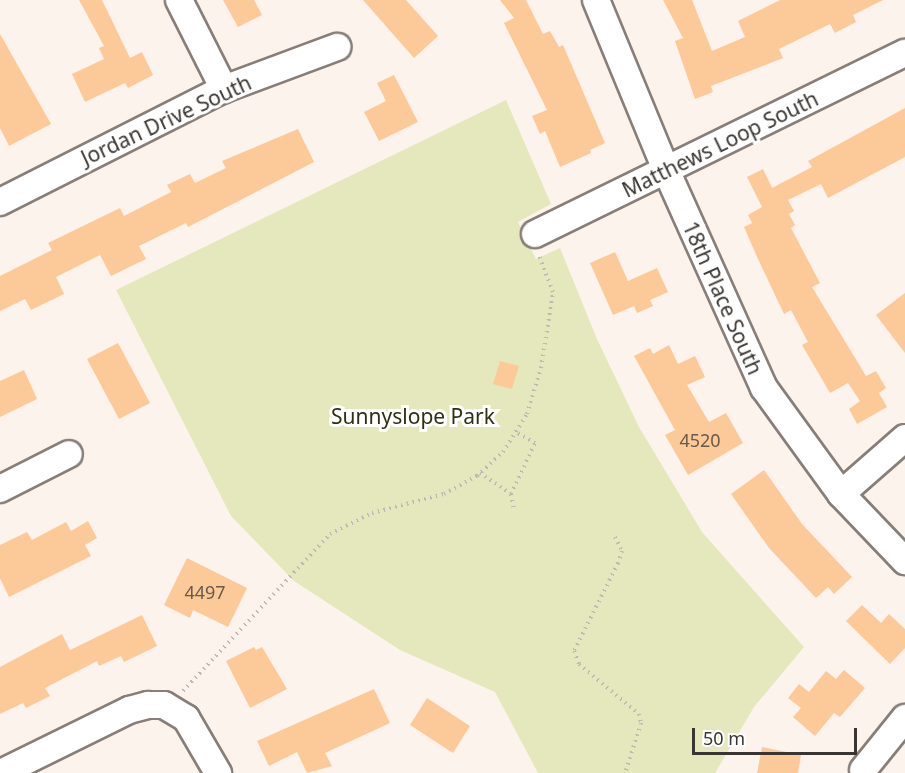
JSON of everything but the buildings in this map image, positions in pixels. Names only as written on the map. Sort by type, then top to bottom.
[{"type":"street","points":[[179,0],[224,89]]},
{"type":"street","name":"18th Place South","points":[[596,0],[666,170],[764,388],[841,494],[905,561]]},
{"type":"street","name":"Jordan Drive South","points":[[0,202],[224,89],[337,47]]},
{"type":"street","name":"Matthews Loop South","points":[[535,234],[905,54]]},
{"type":"street","points":[[841,494],[905,438]]},
{"type":"street","points":[[0,489],[69,454]]},
{"type":"street","points":[[1,773],[129,710],[148,705],[177,711],[199,735],[218,773]]},
{"type":"street","points":[[863,771],[905,718]]},
{"type":"path","points":[[177,711],[191,680],[330,534],[372,513],[444,494],[480,473],[502,452],[516,432],[532,400],[541,369],[553,292],[535,234]]},
{"type":"path","points":[[514,509],[512,494],[535,443],[516,432]]},
{"type":"path","points":[[480,473],[512,494]]},
{"type":"path","points":[[615,537],[622,551],[618,563],[574,651],[579,664],[639,714],[641,723],[625,773]]},
{"type":"green space","name":"Sunnyslope Park","points":[[506,100],[551,204],[518,222],[536,259],[560,248],[597,339],[639,427],[702,532],[804,647],[754,707],[715,773],[538,773],[495,692],[400,650],[294,581],[231,516],[116,290]]}]
